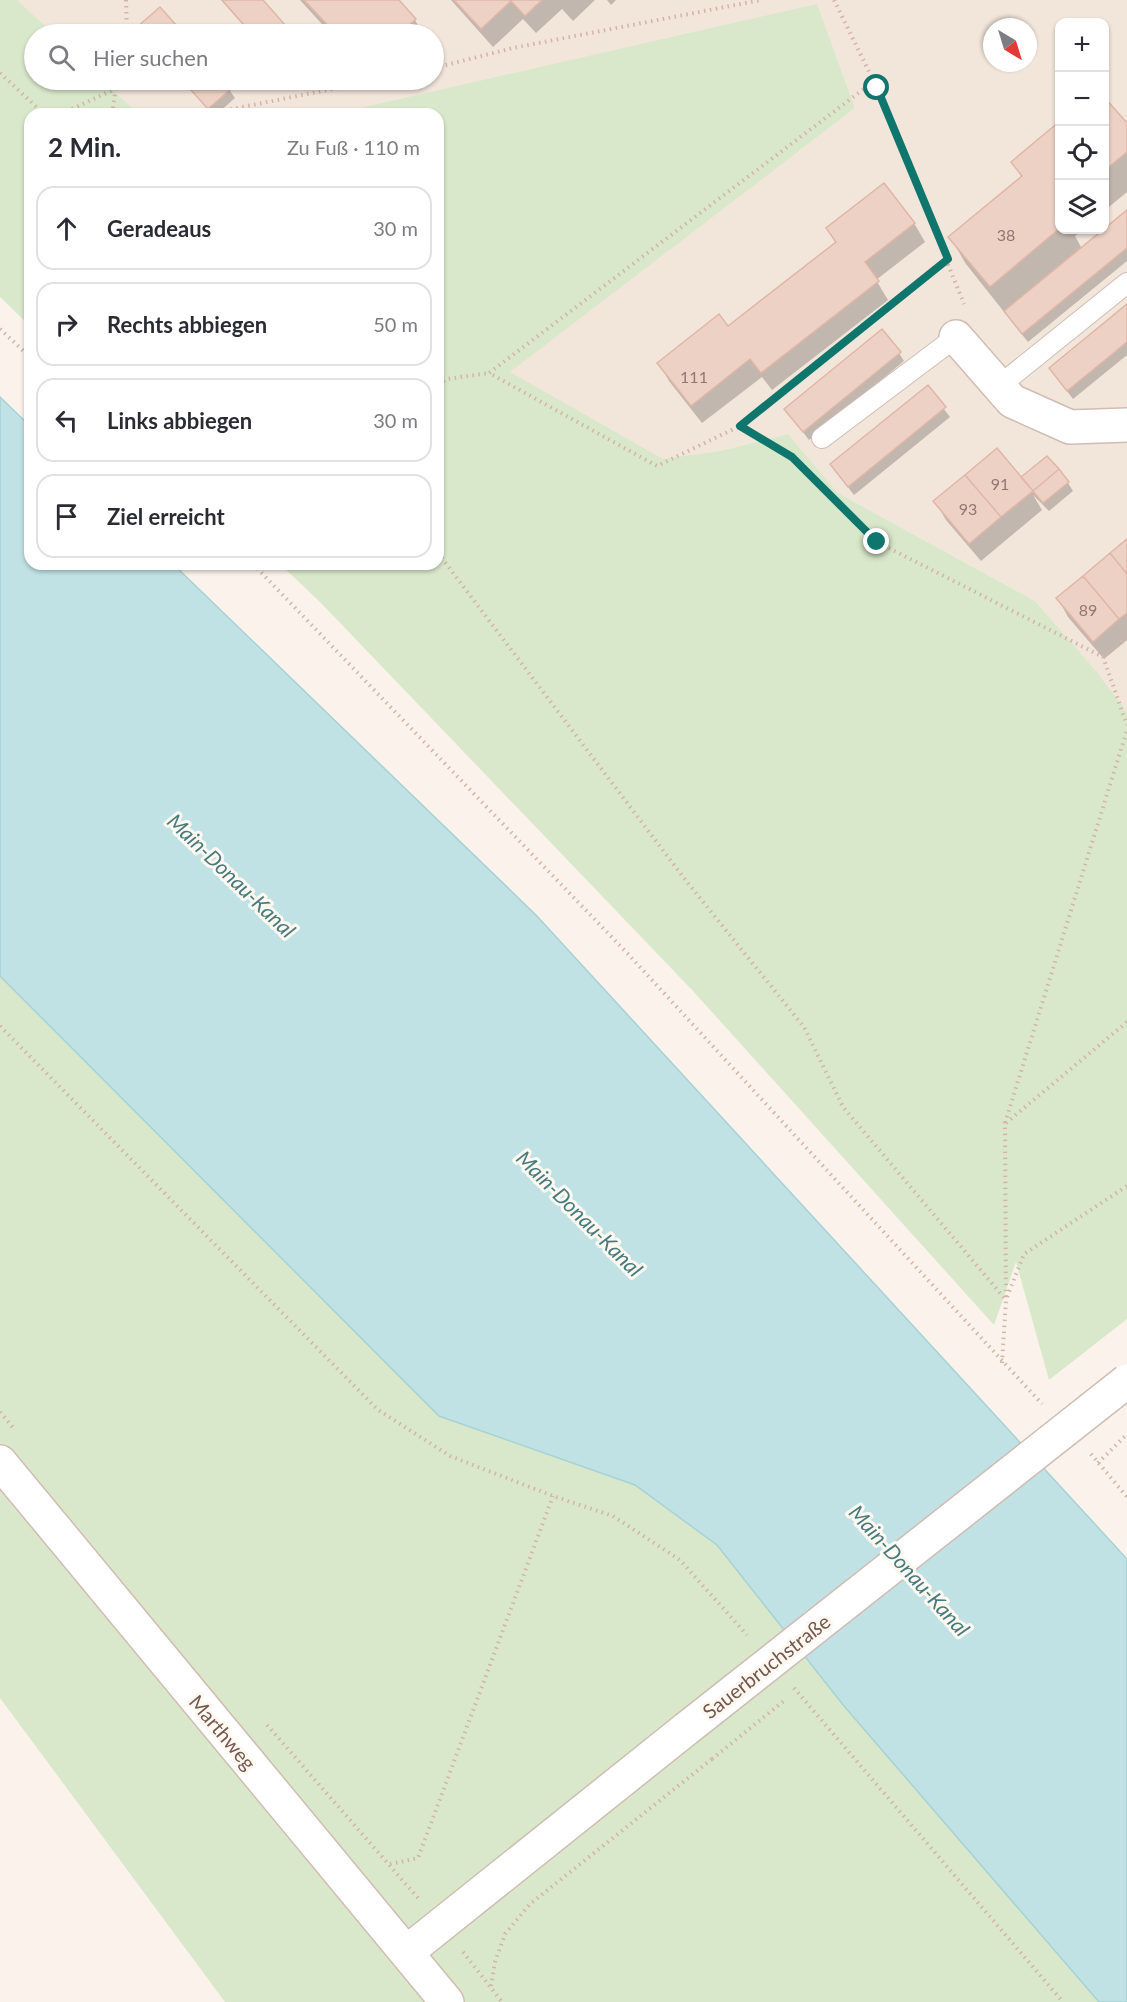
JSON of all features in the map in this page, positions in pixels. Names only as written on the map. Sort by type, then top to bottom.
[{"type":"street","points":[[956,337],[1012,401],[1070,427],[1127,425]]},
{"type":"street","name":"Sauerbruchstraße","points":[[407,1952],[1127,1381]]},
{"type":"street","name":"Marthweg","points":[[0,1462],[447,2002]]},
{"type":"lane","points":[[999,386],[1127,283]]},
{"type":"lane","points":[[822,438],[956,337]]},
{"type":"path","points":[[126,0],[127,24]]},
{"type":"path","points":[[444,65],[513,48],[761,0]]},
{"type":"path","points":[[834,0],[873,82],[965,301],[956,337]]},
{"type":"path","points":[[0,73],[38,108]]},
{"type":"path","points":[[444,381],[489,373],[873,82]]},
{"type":"path","points":[[74,108],[113,90]]},
{"type":"path","points":[[113,108],[115,90]]},
{"type":"path","points":[[237,108],[328,90]]},
{"type":"path","points":[[489,373],[657,466],[740,426],[948,259]]},
{"type":"path","points":[[0,329],[24,351]]},
{"type":"path","points":[[740,426],[792,457],[877,542],[1103,657],[1127,725]]},
{"type":"path","points":[[444,562],[687,882],[804,1027],[843,1107],[1006,1300]]},
{"type":"path","points":[[259,570],[628,954],[1002,1364],[1006,1300],[1005,1123],[1127,730]]},
{"type":"path","points":[[1103,657],[1127,638]]},
{"type":"path","points":[[1005,1123],[1127,1022]]},
{"type":"path","points":[[0,1026],[378,1410],[450,1456],[613,1516],[680,1560],[751,1640]]},
{"type":"path","points":[[1006,1300],[1024,1254],[1127,1186]]},
{"type":"path","points":[[1098,1463],[1127,1434]]},
{"type":"path","points":[[1088,1451],[1127,1497]]},
{"type":"path","points":[[265,1722],[390,1864],[418,1858],[554,1496]]},
{"type":"path","points":[[790,1683],[1062,2002]]},
{"type":"path","points":[[502,2002],[491,1987],[495,1962],[505,1934],[530,1904],[712,1759]]},
{"type":"shaded area","points":[[17,0],[1127,0],[1127,712],[1097,672],[1035,601],[838,493],[788,434],[720,451],[664,460],[509,372],[855,108],[817,5],[444,89],[444,24],[43,24]]},
{"type":"shaded area","points":[[113,90],[439,90],[362,108],[132,108]]},
{"type":"green space","points":[[0,0],[17,0],[43,24],[24,24],[24,90],[113,90],[132,108],[24,108],[24,320],[0,297]]},
{"type":"green space","points":[[817,4],[855,108],[510,372],[663,459],[720,451],[788,434],[838,493],[1035,601],[1097,672],[1127,712],[1127,1319],[1049,1380],[1016,1262],[994,1325],[693,991],[320,602],[286,570],[444,570],[444,108],[362,108]]},
{"type":"green space","points":[[0,976],[439,1416],[635,1485],[717,1545],[844,1706],[1099,2002],[225,2002],[0,1698]]},
{"type":"water","name":"Main-Donau-Kanal","points":[[0,397],[24,420],[24,570],[179,570],[536,915],[1127,1559],[1127,2002],[1099,2002],[844,1706],[717,1545],[635,1485],[439,1416],[0,976]]},
{"type":"building","points":[[222,0],[263,0],[284,24],[243,24]]},
{"type":"building","points":[[304,0],[399,0],[416,19],[410,24],[327,24]]},
{"type":"building","points":[[454,0],[542,0],[525,16],[511,1],[481,29]]},
{"type":"building","points":[[160,7],[175,24],[140,24]]},
{"type":"building","points":[[191,90],[230,90],[209,108]]},
{"type":"building","points":[[1109,103],[1127,123],[1127,152],[1109,167]]},
{"type":"building","points":[[1055,125],[1055,232],[990,287],[948,237],[1022,176],[1011,162]]},
{"type":"building","points":[[884,183],[915,223],[865,262],[879,281],[761,373],[750,359],[691,406],[657,363],[719,314],[728,326],[836,242],[826,228]]},
{"type":"building","points":[[1127,210],[1127,248],[1022,334],[1004,311],[1098,234],[1109,234],[1109,225]]},
{"type":"building","points":[[1127,304],[1127,342],[1067,391],[1049,368]]},
{"type":"building","points":[[882,329],[901,352],[803,432],[784,409]]},
{"type":"building","points":[[928,385],[946,407],[848,487],[830,464]]},
{"type":"building","points":[[997,448],[1033,491],[1001,517],[965,475]]},
{"type":"building","points":[[1047,456],[1059,469],[1033,491],[1021,477]]},
{"type":"building","points":[[1059,469],[1069,482],[1043,503],[1033,491]]},
{"type":"building","points":[[965,475],[1001,517],[969,544],[933,501]]},
{"type":"building","points":[[1127,539],[1127,574],[1110,553]]},
{"type":"building","points":[[1110,553],[1127,574],[1127,613],[1119,619],[1083,576]]},
{"type":"building","points":[[1083,576],[1119,619],[1093,642],[1056,598]]},
{"type":"route","points":[[877,88],[948,259],[740,426],[792,457],[877,542]]}]
